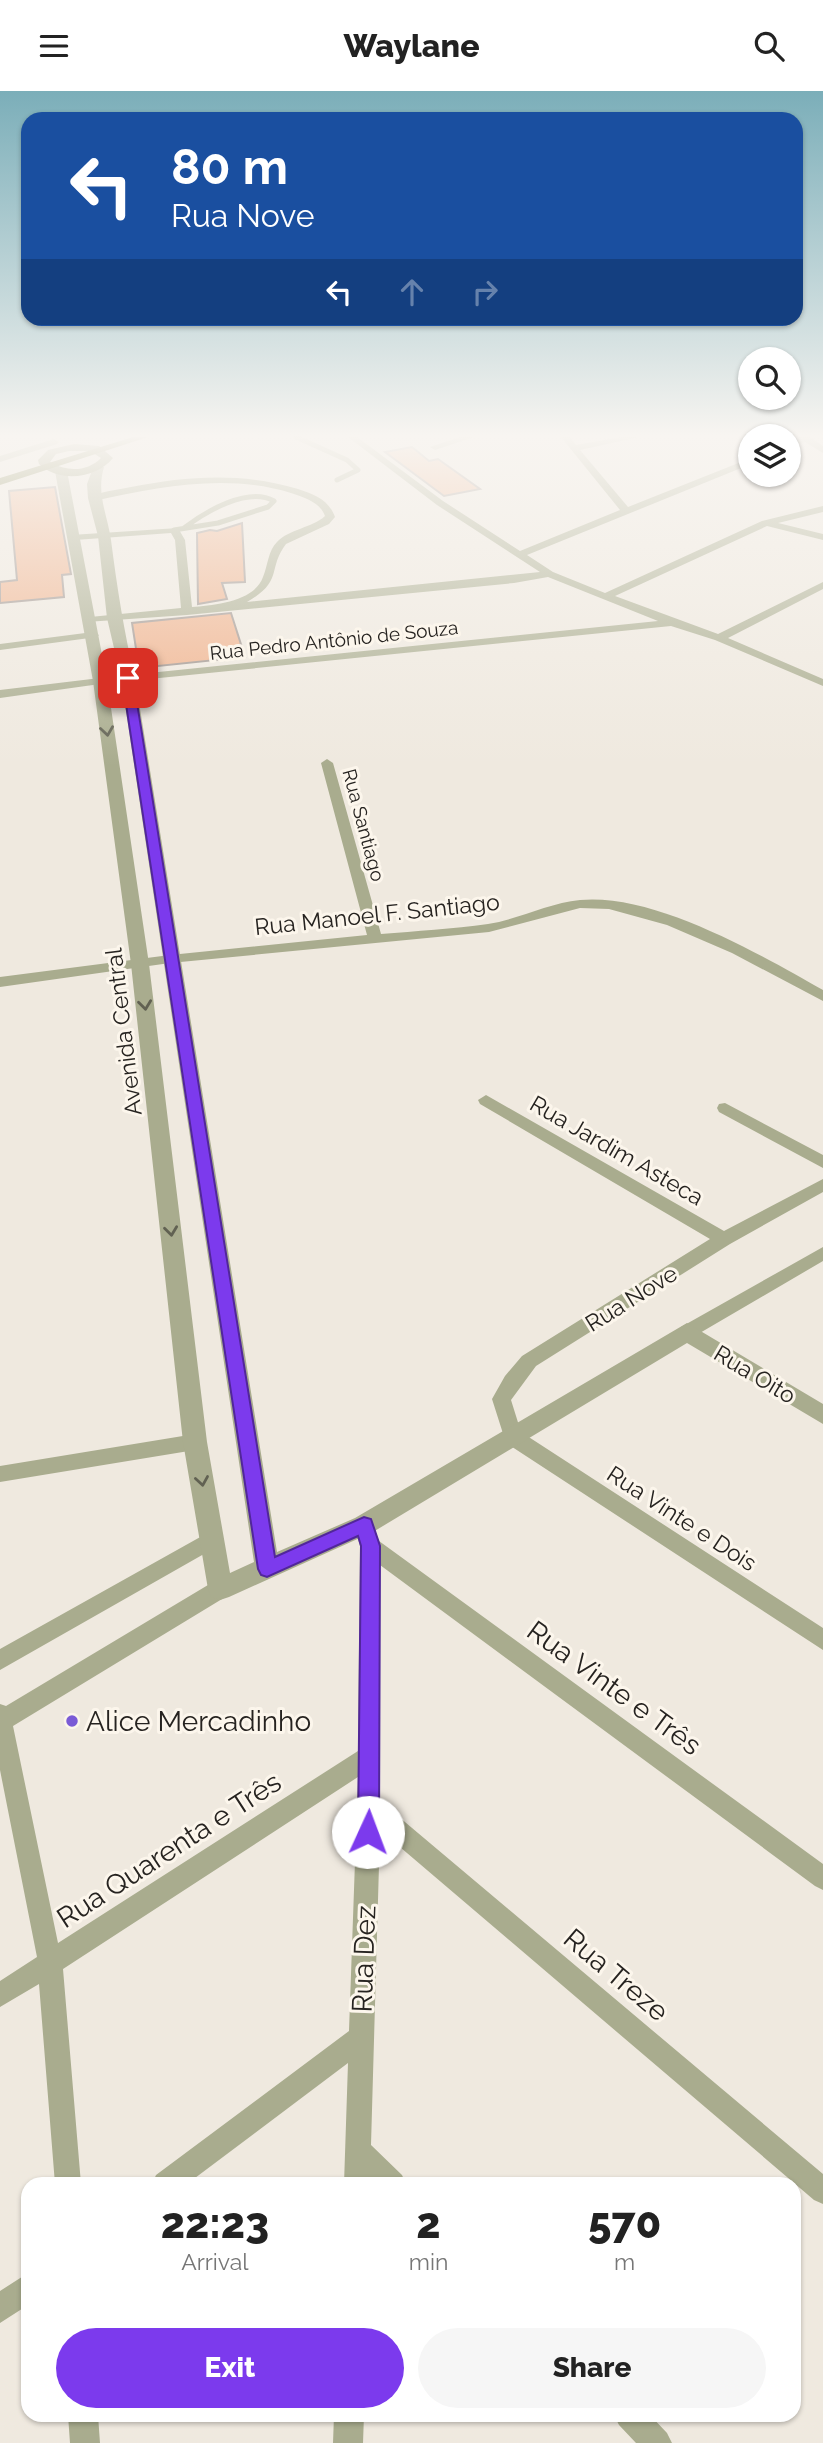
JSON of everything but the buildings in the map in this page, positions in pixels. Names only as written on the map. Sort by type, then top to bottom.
[{"type":"street","name":"Avenida Central","points":[[77,547],[92,628],[140,964],[195,1442],[220,1589]]},
{"type":"street","points":[[105,547],[114,618],[128,678],[267,1569]]},
{"type":"street","points":[[181,547],[187,612]]},
{"type":"street","points":[[228,607],[247,598],[267,582],[278,547]]},
{"type":"street","points":[[506,547],[549,573],[672,623],[719,638],[823,683]]},
{"type":"street","points":[[518,555],[539,547]]},
{"type":"street","points":[[609,596],[715,547]]},
{"type":"street","points":[[0,647],[92,628],[114,618],[513,580],[549,573]]},
{"type":"street","points":[[719,638],[823,585]]},
{"type":"street","name":"Rua Pedro Antônio de Souza","points":[[0,694],[128,678],[672,623]]},
{"type":"street","name":"Rua Santiago","points":[[327,763],[375,937]]},
{"type":"street","name":"Rua Manoel F. Santiago","points":[[0,982],[170,959],[489,928],[580,904],[614,905],[644,910],[696,932],[823,996]]},
{"type":"street","name":"Rua Jardim Asteca","points":[[486,1100],[724,1239]]},
{"type":"street","points":[[725,1108],[823,1161]]},
{"type":"street","name":"Rua Nove","points":[[513,1437],[501,1399],[529,1361],[724,1239],[816,1190]]},
{"type":"street","points":[[67,2177],[50,1962],[1,1719],[220,1589],[267,1569],[367,1536],[513,1437],[687,1332],[820,1258]]},
{"type":"street","name":"Rua Oito","points":[[687,1332],[823,1415]]},
{"type":"street","name":"Rua Vinte e Dois","points":[[513,1437],[823,1640]]},
{"type":"street","points":[[0,1475],[195,1442]]},
{"type":"street","name":"Rua Dez","points":[[356,2177],[370,1756],[367,1536]]},
{"type":"street","name":"Rua Vinte e Três","points":[[367,1536],[823,1878]]},
{"type":"street","points":[[0,1660],[211,1541]]},
{"type":"street","name":"Rua Quarenta e Três","points":[[0,1995],[370,1756]]},
{"type":"street","name":"Rua Treze","points":[[369,1806],[823,2191]]},
{"type":"street","points":[[174,2177],[361,2038]]},
{"type":"street","points":[[358,2149],[386,2177]]},
{"type":"street","points":[[0,2309],[21,2292]]},
{"type":"street","points":[[84,2422],[85,2443]]},
{"type":"street","points":[[348,2443],[349,2422]]},
{"type":"street","points":[[636,2422],[657,2443]]},
{"type":"place","name":"Alice Mercadinho","points":[[72,1721]]},
{"type":"route","points":[[128,678],[267,1569],[364,1525],[370,1546],[368,1832]]}]
